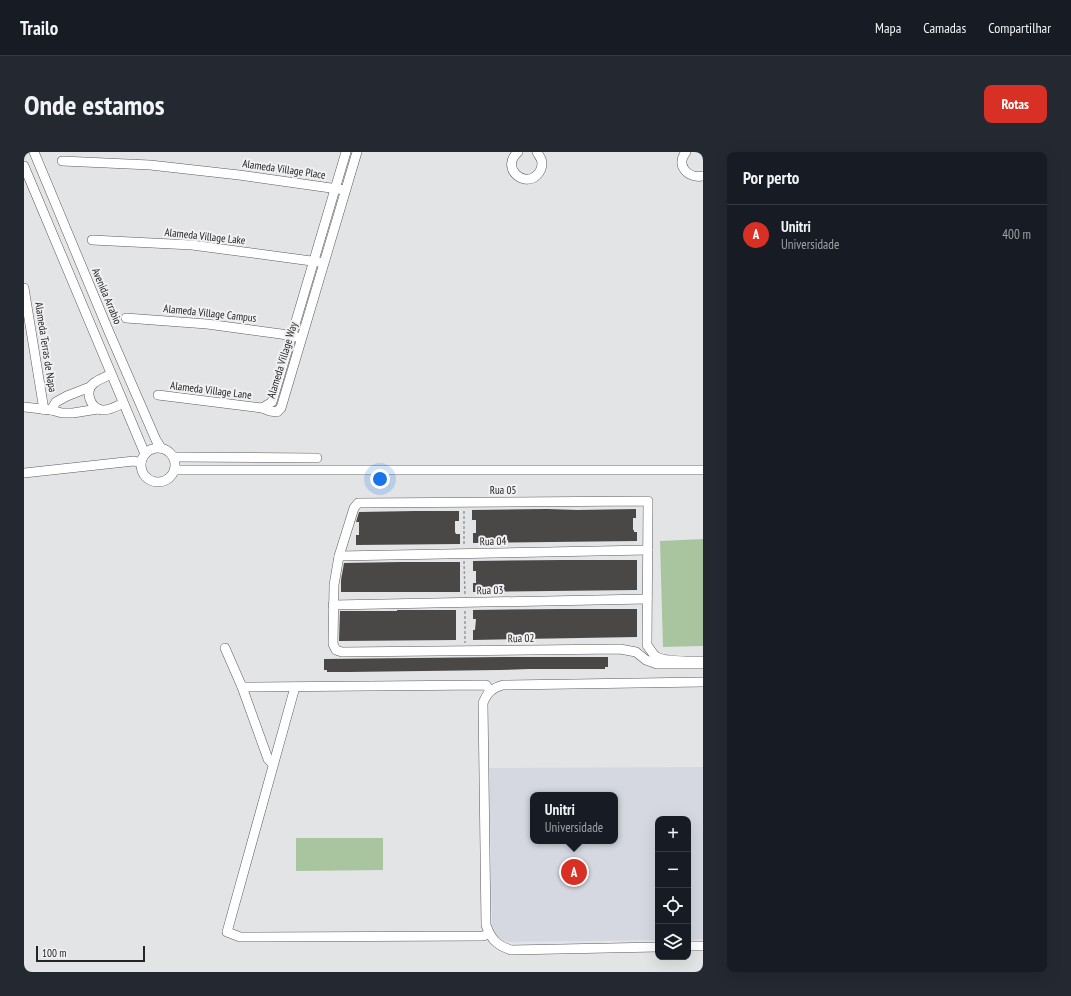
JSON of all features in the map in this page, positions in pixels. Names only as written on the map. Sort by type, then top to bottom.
[{"type":"street","name":"Avenida Arrabio","points":[[34,152],[109,332],[161,448]]},
{"type":"street","name":"Alameda Village Way","points":[[262,408],[272,402],[346,152]]},
{"type":"street","name":"Alameda Village Way","points":[[262,408],[277,412],[281,408],[356,152]]},
{"type":"street","points":[[518,152],[512,161],[513,171],[516,175],[526,179],[531,179],[539,173],[542,163],[537,152]]},
{"type":"street","points":[[686,152],[682,160],[682,166],[688,174],[698,177],[703,176]]},
{"type":"street","name":"Alameda Village Place","points":[[62,160],[150,166],[239,175],[345,190]]},
{"type":"street","points":[[24,166],[123,403],[143,458],[142,472],[152,481],[162,482],[170,478],[176,466],[174,457],[169,451],[161,448],[152,449],[143,458],[134,461],[24,473]]},
{"type":"street","name":"Alameda Village Lake","points":[[92,240],[192,245],[324,263]]},
{"type":"street","name":"Alameda Terras de Napa","points":[[24,288],[47,410]]},
{"type":"street","name":"Alameda Village Campus","points":[[126,318],[207,324],[301,338]]},
{"type":"street","points":[[96,337],[109,332]]},
{"type":"street","points":[[47,410],[56,402],[67,396],[90,388],[93,384],[111,374]]},
{"type":"street","points":[[90,388],[89,397],[93,406],[98,409]]},
{"type":"street","name":"Alameda Village Lane","points":[[158,395],[262,408]]},
{"type":"street","points":[[24,407],[62,413],[73,413],[98,409],[108,410],[123,403]]},
{"type":"street","points":[[174,457],[317,458]]},
{"type":"street","points":[[175,470],[703,470]]},
{"type":"street","name":"Rua 05","points":[[339,556],[354,508],[358,503],[648,501],[648,550]]},
{"type":"street","points":[[648,550],[648,652],[657,664],[703,664]]},
{"type":"street","name":"Rua 04","points":[[339,556],[648,550]]},
{"type":"street","points":[[333,605],[334,585],[339,556]]},
{"type":"street","name":"Rua 03","points":[[333,605],[647,599]]},
{"type":"street","name":"Rua 02","points":[[333,605],[334,644],[336,650],[342,652],[620,650],[648,652]]},
{"type":"street","points":[[225,648],[242,687],[268,759],[273,764]]},
{"type":"street","points":[[648,652],[665,660],[703,661]]},
{"type":"street","points":[[655,947],[511,950],[502,947],[494,941],[489,934],[486,925],[483,703],[485,696],[490,691],[503,685],[703,682]]},
{"type":"street","points":[[242,687],[486,685],[490,691]]},
{"type":"street","points":[[295,687],[226,932],[240,938],[483,936],[489,934]]},
{"type":"street","points":[[691,946],[703,946]]},
{"type":"path","points":[[464,502],[466,651]]},
{"type":"shaded area","points":[[703,767],[703,939],[691,940],[691,816],[655,816],[655,940],[508,942],[502,940],[494,931],[492,926],[489,768]]},
{"type":"green space","points":[[703,539],[703,646],[663,647],[660,541]]},
{"type":"green space","points":[[296,838],[383,838],[383,870],[296,871]]},
{"type":"building","points":[[636,509],[636,518],[633,518],[633,530],[634,532],[637,532],[637,541],[473,543],[473,533],[476,533],[476,520],[472,520],[472,510]]},
{"type":"building","points":[[459,511],[459,521],[455,521],[455,532],[456,534],[460,534],[460,544],[356,545],[356,535],[359,535],[359,522],[356,522],[359,512]]},
{"type":"building","points":[[637,560],[637,590],[473,592],[473,583],[476,583],[476,571],[473,571],[473,561]]},
{"type":"building","points":[[460,562],[460,592],[341,592],[341,580],[344,563]]},
{"type":"building","points":[[637,609],[637,637],[473,640],[473,630],[475,630],[476,619],[473,619],[473,610]]},
{"type":"building","points":[[456,610],[456,640],[339,641],[340,611]]},
{"type":"building","points":[[608,657],[608,667],[605,667],[605,669],[349,672],[327,672],[327,670],[324,670],[324,659]]},
{"type":"place","name":"Unitri","points":[[574,872]]}]
